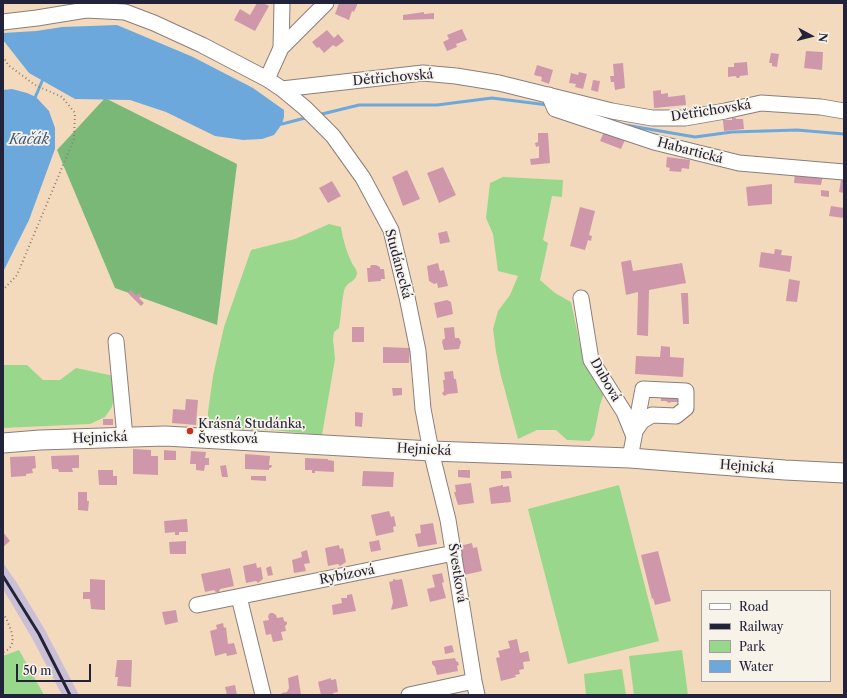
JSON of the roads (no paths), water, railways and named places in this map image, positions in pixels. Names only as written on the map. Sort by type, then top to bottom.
[{"type":"main road","name":"Hejnická","points":[[3,443],[165,436],[431,451],[630,458],[844,473]]},
{"type":"street","points":[[281,48],[282,3]]},
{"type":"street","points":[[267,79],[281,48],[326,3]]},
{"type":"street","points":[[3,22],[86,10],[130,7],[154,23],[202,45],[267,79],[282,89]]},
{"type":"street","name":"Dětřichovská","points":[[282,89],[423,73],[456,76],[499,83],[612,111],[652,118],[685,118],[761,103],[821,107],[844,111]]},
{"type":"street","name":"Studánecká","points":[[282,89],[305,108],[333,136],[363,178],[391,230],[418,351],[423,409],[431,451]]},
{"type":"street","name":"Habartická","points":[[549,95],[555,109],[670,146],[739,164],[844,172]]},
{"type":"street","name":"Dubová","points":[[581,298],[591,360],[624,412],[633,434],[630,458]]},
{"type":"street","points":[[116,341],[125,437]]},
{"type":"street","name":"Švestková","points":[[431,451],[448,520],[476,688]]},
{"type":"street","name":"Rybízová","points":[[197,606],[239,596],[454,553]]},
{"type":"street","points":[[239,596],[263,695]]},
{"type":"street","points":[[409,695],[476,688]]},
{"type":"water","points":[[117,25],[193,57],[253,88],[284,110],[282,124],[274,135],[262,139],[243,140],[215,136],[166,112],[130,100],[75,99],[29,73],[3,40],[3,33],[36,31],[62,27]]},
{"type":"water","name":"Kačák","points":[[12,89],[36,97],[49,111],[55,128],[55,149],[29,220],[3,272],[3,90]]},
{"type":"waterway","points":[[34,100],[43,79]]},
{"type":"waterway","points":[[318,115],[359,105],[437,105],[492,98],[548,105]]},
{"type":"waterway","points":[[279,123],[282,124],[309,117]]},
{"type":"waterway","points":[[625,125],[695,137],[732,132],[797,130],[844,134]]},
{"type":"railway","points":[[3,576],[39,634],[70,695]]},
{"type":"place","name":"Krásná Studánka, Švestková","points":[[190,431]]}]
